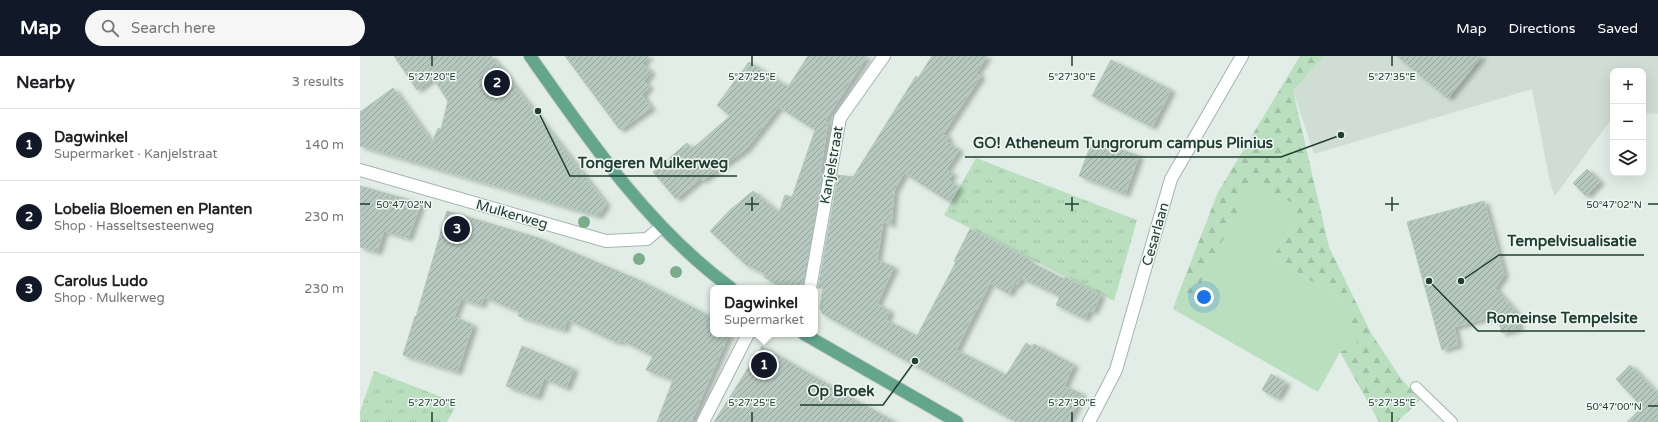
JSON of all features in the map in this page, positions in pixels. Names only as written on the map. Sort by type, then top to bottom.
[{"type":"main road","points":[[530,56],[571,114],[661,227],[684,250],[728,285]]},
{"type":"main road","points":[[809,337],[957,422]]},
{"type":"street","name":"Kanjelstraat","points":[[811,285],[840,118],[884,56]]},
{"type":"street","name":"Cesarlaan","points":[[1089,422],[1116,370],[1171,179],[1242,56]]},
{"type":"street","name":"Mulkerweg","points":[[360,170],[606,241],[647,239],[661,227]]},
{"type":"street","points":[[703,422],[746,337]]},
{"type":"lane","points":[[1416,387],[1452,422]]},
{"type":"shaded area","points":[[1324,56],[1658,56],[1658,114],[1646,113],[1646,68],[1610,68],[1610,121],[1555,196],[1550,182],[1532,89],[1314,154],[1293,91]]},
{"type":"green space","points":[[1300,56],[1324,56],[1293,91],[1329,247],[1371,333],[1400,377],[1420,400],[1397,422],[1379,422],[1340,352],[1344,302],[1273,257],[1298,215],[1252,185],[1193,299],[1178,295],[1218,192]]},
{"type":"green space","points":[[976,158],[1137,220],[1114,301],[944,215]]},
{"type":"green space","points":[[1251,184],[1293,203],[1298,215],[1273,257],[1344,302],[1358,345],[1340,352],[1318,392],[1173,309],[1178,295],[1193,299]]},
{"type":"green space","points":[[374,371],[457,403],[447,422],[360,422],[360,412]]},
{"type":"building","points":[[394,56],[491,56],[606,204],[598,216],[360,146],[360,112],[393,88],[432,143],[438,128],[441,129],[448,101],[433,78],[417,90]]},
{"type":"building","points":[[565,56],[649,56],[642,64],[651,72],[644,81],[649,87],[642,95],[651,108],[620,130]]},
{"type":"building","points":[[808,56],[867,56],[825,121],[828,122],[820,173],[823,173],[804,285],[777,285],[764,277],[765,274],[746,265],[710,231],[730,210],[753,191],[779,213],[785,195],[792,197],[815,130],[779,107],[746,149],[703,180],[700,179],[676,199],[653,172],[687,143],[692,149],[730,116],[717,105],[749,62],[788,87]]},
{"type":"building","points":[[932,56],[987,56],[976,73],[981,76],[943,134],[949,138],[946,141],[959,150],[946,170],[953,174],[948,180],[959,187],[950,202],[904,173],[894,191],[891,225],[883,221],[877,260],[894,267],[877,304],[890,311],[886,320],[917,336],[956,262],[954,261],[970,229],[1031,260],[1030,262],[1101,295],[1093,312],[1089,310],[1085,319],[1056,305],[1060,296],[1021,278],[1017,285],[1015,283],[1009,294],[990,283],[956,350],[1006,375],[1026,343],[1032,347],[1034,344],[1074,365],[1064,386],[1082,394],[1068,422],[1016,422],[823,314],[820,308],[823,288],[818,288],[838,175],[853,177],[916,76],[918,78]]},
{"type":"building","points":[[1397,56],[1482,56],[1448,98]]},
{"type":"building","points":[[1111,60],[1171,90],[1152,127],[1092,96]]},
{"type":"building","points":[[1093,139],[1139,156],[1125,194],[1079,176]]},
{"type":"building","points":[[1587,169],[1600,182],[1586,196],[1573,183]]},
{"type":"building","points":[[360,186],[421,203],[408,238],[384,231],[377,252],[360,247]]},
{"type":"building","points":[[1484,201],[1504,275],[1495,288],[1515,311],[1519,328],[1502,333],[1497,315],[1454,327],[1458,345],[1442,350],[1407,222]]},
{"type":"building","points":[[447,211],[539,238],[641,281],[710,316],[710,337],[728,337],[691,422],[657,422],[673,380],[646,370],[653,356],[621,340],[620,342],[614,341],[567,319],[564,330],[518,316],[520,312],[484,297],[481,305],[461,299],[454,317],[473,325],[457,372],[403,355],[415,316],[416,317]]},
{"type":"building","points":[[522,346],[574,369],[566,388],[544,378],[537,397],[506,386]]},
{"type":"building","points":[[762,346],[832,387],[895,422],[714,422]]},
{"type":"building","points":[[1630,365],[1656,392],[1658,390],[1658,422],[1627,422],[1642,407],[1616,379]]},
{"type":"building","points":[[1271,374],[1286,383],[1277,398],[1262,390]]},
{"type":"place","name":"Lobelia Bloemen en Planten","points":[[497,83]]},
{"type":"place","name":"Tongeren Mulkerweg","points":[[538,111]]},
{"type":"place","name":"GO! Atheneum Tungrorum campus Plinius","points":[[1341,135]]},
{"type":"place","name":"Carolus Ludo","points":[[457,229]]},
{"type":"place","name":"Romeinse Tempelsite","points":[[1429,281]]},
{"type":"place","name":"Tempelvisualisatie","points":[[1461,281]]},
{"type":"place","name":"Op Broek","points":[[915,361]]},
{"type":"place","name":"Dagwinkel","points":[[764,365]]}]
